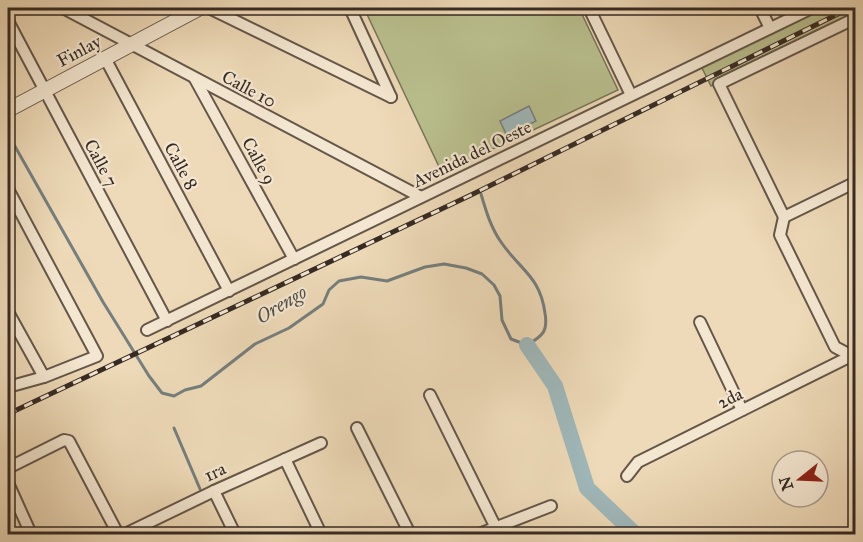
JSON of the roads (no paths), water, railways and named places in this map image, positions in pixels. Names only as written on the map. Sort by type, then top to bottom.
[{"type":"street","name":"Calle 10","points":[[63,8],[421,197]]},
{"type":"street","name":"Finlay","points":[[12,107],[200,8]]},
{"type":"street","points":[[200,8],[391,98],[350,8]]},
{"type":"street","points":[[589,8],[631,95]]},
{"type":"street","points":[[760,8],[770,28]]},
{"type":"street","name":"Avenida del Oeste","points":[[147,330],[812,8]]},
{"type":"street","points":[[854,358],[836,346],[780,235],[784,217],[719,84],[855,18]]},
{"type":"street","name":"Calle 7","points":[[8,21],[167,321]]},
{"type":"street","name":"Calle 8","points":[[105,58],[229,291]]},
{"type":"street","name":"Calle 9","points":[[195,79],[294,259]]},
{"type":"street","points":[[784,217],[855,182]]},
{"type":"street","points":[[8,189],[97,356],[44,377],[8,387]]},
{"type":"street","points":[[8,312],[44,377]]},
{"type":"street","points":[[700,322],[742,410]]},
{"type":"street","name":"2da","points":[[627,476],[638,462],[854,358]]},
{"type":"street","points":[[430,395],[497,531]]},
{"type":"street","points":[[357,428],[410,534]]},
{"type":"street","points":[[8,468],[64,440],[69,441],[118,534]]},
{"type":"street","name":"1ra","points":[[125,534],[321,443]]},
{"type":"street","points":[[285,459],[321,534]]},
{"type":"street","points":[[8,483],[31,534]]},
{"type":"street","points":[[214,491],[235,534]]},
{"type":"street","points":[[479,534],[497,531],[551,506]]},
{"type":"water","points":[[529,106],[536,121],[507,136],[500,121]]},
{"type":"waterway","name":"Orengo","points":[[8,134],[103,302],[149,376],[162,393],[174,396],[185,390],[201,386],[255,344],[289,328],[323,304],[329,290],[339,281],[361,277],[387,281],[425,267],[444,264],[482,274],[494,285],[500,296],[502,320],[511,339],[527,345],[532,342],[541,336],[545,329],[546,319],[539,290],[497,237],[481,194]]},
{"type":"waterway","name":"Orengo","points":[[527,345],[555,386],[587,488],[635,534]]},
{"type":"waterway","points":[[174,428],[200,489]]},
{"type":"railway","points":[[8,414],[471,195],[850,8]]}]
